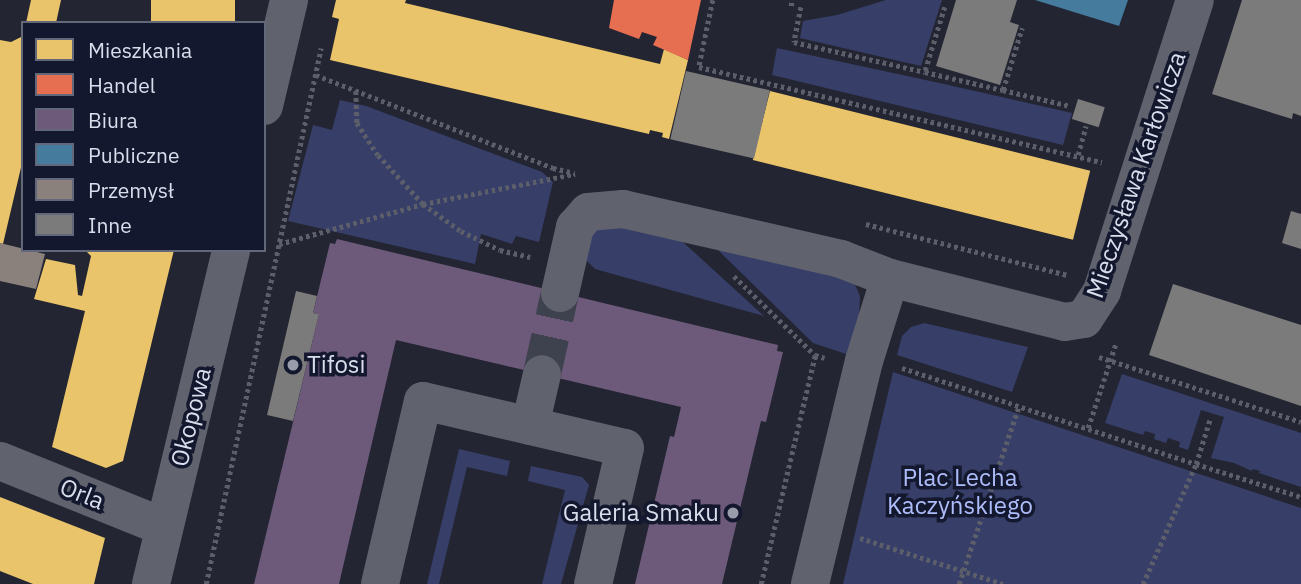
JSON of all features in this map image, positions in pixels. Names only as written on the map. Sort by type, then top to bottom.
[{"type":"street","points":[[266,98],[289,0]]},
{"type":"street","name":"Mieczysława Karłowicza","points":[[560,293],[575,227],[589,212],[605,208],[659,215],[841,258],[890,278],[1065,322],[1084,319],[1102,291],[1195,0]]},
{"type":"street","name":"Okopowa","points":[[151,584],[230,252]]},
{"type":"street","points":[[810,584],[864,361],[890,278]]},
{"type":"street","points":[[530,426],[542,374]]},
{"type":"street","points":[[380,584],[423,401],[625,448],[593,584]]},
{"type":"street","name":"Orla","points":[[0,461],[164,527]]},
{"type":"path","points":[[713,0],[699,67],[1106,163]]},
{"type":"path","points":[[801,7],[794,42],[1070,106]]},
{"type":"path","points":[[925,72],[945,7]]},
{"type":"path","points":[[1003,90],[1022,28]]},
{"type":"path","points":[[206,584],[323,38]]},
{"type":"path","points":[[1012,59],[1021,61]]},
{"type":"path","points":[[279,244],[423,204],[576,173],[528,158],[316,75]]},
{"type":"path","points":[[356,90],[358,123],[378,155],[423,204],[461,231],[490,246],[531,257]]},
{"type":"path","points":[[1078,155],[1086,125]]},
{"type":"path","points":[[1102,175],[1109,153]]},
{"type":"path","points":[[865,223],[1073,276]]},
{"type":"path","points":[[725,267],[815,355],[846,363],[889,363],[1301,497]]},
{"type":"path","points":[[761,584],[815,355]]},
{"type":"path","points":[[1111,359],[1301,422]]},
{"type":"path","points":[[960,584],[1019,405]]},
{"type":"path","points":[[1143,584],[1196,464],[1210,419]]},
{"type":"path","points":[[859,538],[1003,584]]},
{"type":"green space","points":[[886,0],[942,0],[921,66],[800,38],[803,21],[837,15]]},
{"type":"green space","points":[[777,48],[1072,113],[1063,145],[772,75]]},
{"type":"green space","points":[[340,100],[366,106],[542,172],[553,182],[539,242],[516,236],[512,244],[481,234],[475,264],[288,221],[313,125],[332,130]]},
{"type":"green space","points":[[597,224],[673,233],[764,316],[595,269],[585,259],[586,238]]},
{"type":"green space","points":[[722,245],[853,280],[860,296],[859,317],[849,355],[813,343],[719,251]]},
{"type":"green space","points":[[924,323],[1028,347],[1012,392],[897,355],[902,336],[911,327]]},
{"type":"green space","name":"Plac Lecha Kaczyńskiego","points":[[893,372],[1301,508],[1301,584],[843,584]]},
{"type":"green space","points":[[1122,374],[1301,433],[1301,487],[1259,473],[1260,471],[1211,458],[1224,417],[1201,410],[1188,450],[1179,447],[1180,442],[1168,438],[1166,443],[1154,439],[1155,434],[1145,431],[1143,435],[1105,423]]},
{"type":"green space","points":[[459,449],[510,461],[507,476],[467,467],[439,584],[427,584]]},
{"type":"green space","points":[[531,466],[582,477],[589,485],[561,584],[542,584],[565,490],[528,481]]},
{"type":"building: Mieszkania","points":[[31,0],[61,0],[56,21],[26,21]]},
{"type":"building: Mieszkania","points":[[151,0],[235,0],[235,21],[151,21]]},
{"type":"building: Mieszkania","points":[[336,0],[406,0],[405,3],[660,64],[664,49],[688,60],[669,139],[662,137],[663,133],[650,130],[649,134],[330,60],[339,19],[332,17]]},
{"type":"building: Mieszkania","points":[[21,37],[21,168],[3,244],[0,243],[0,40],[11,42]]},
{"type":"building: Mieszkania","points":[[770,91],[1090,171],[1073,240],[753,160]]},
{"type":"building: Mieszkania","points":[[87,252],[174,252],[123,461],[106,468],[52,447],[85,311],[34,299],[46,259],[75,265],[78,295],[82,296],[91,256]]},
{"type":"building: Mieszkania","points":[[0,497],[105,538],[94,584],[33,584],[0,571]]},
{"type":"building: Handel","points":[[614,0],[701,0],[688,60],[653,45],[657,37],[642,32],[639,39],[609,28]]},
{"type":"building: Biura","points":[[337,239],[778,345],[777,351],[783,352],[766,422],[761,421],[722,584],[635,584],[670,436],[674,437],[681,407],[396,340],[339,584],[254,584],[319,314],[313,313],[330,243],[335,244]]},
{"type":"building: Publiczne","points":[[1035,0],[1128,0],[1119,26]]},
{"type":"building: Przemysł","points":[[0,243],[21,248],[21,252],[45,254],[36,289],[0,281]]},
{"type":"building: Inne","points":[[956,0],[1017,0],[1010,22],[1019,25],[1000,85],[936,66]]},
{"type":"building: Inne","points":[[1242,0],[1301,0],[1301,116],[1293,113],[1292,119],[1212,94]]},
{"type":"building: Inne","points":[[686,71],[770,90],[754,159],[670,139]]},
{"type":"building: Inne","points":[[1078,99],[1105,107],[1099,127],[1072,119]]},
{"type":"building: Inne","points":[[1291,211],[1301,214],[1301,249],[1282,243]]},
{"type":"building: Inne","points":[[1173,284],[1301,325],[1301,406],[1149,355]]},
{"type":"building: Inne","name":"Tifosi","points":[[296,291],[317,296],[313,313],[319,314],[293,421],[267,415]]},
{"type":"tunnel","points":[[542,374],[560,293]]},
{"type":"place","name":"Tifosi","points":[[293,365]]},
{"type":"place","name":"Galeria Smaku","points":[[733,513]]}]
